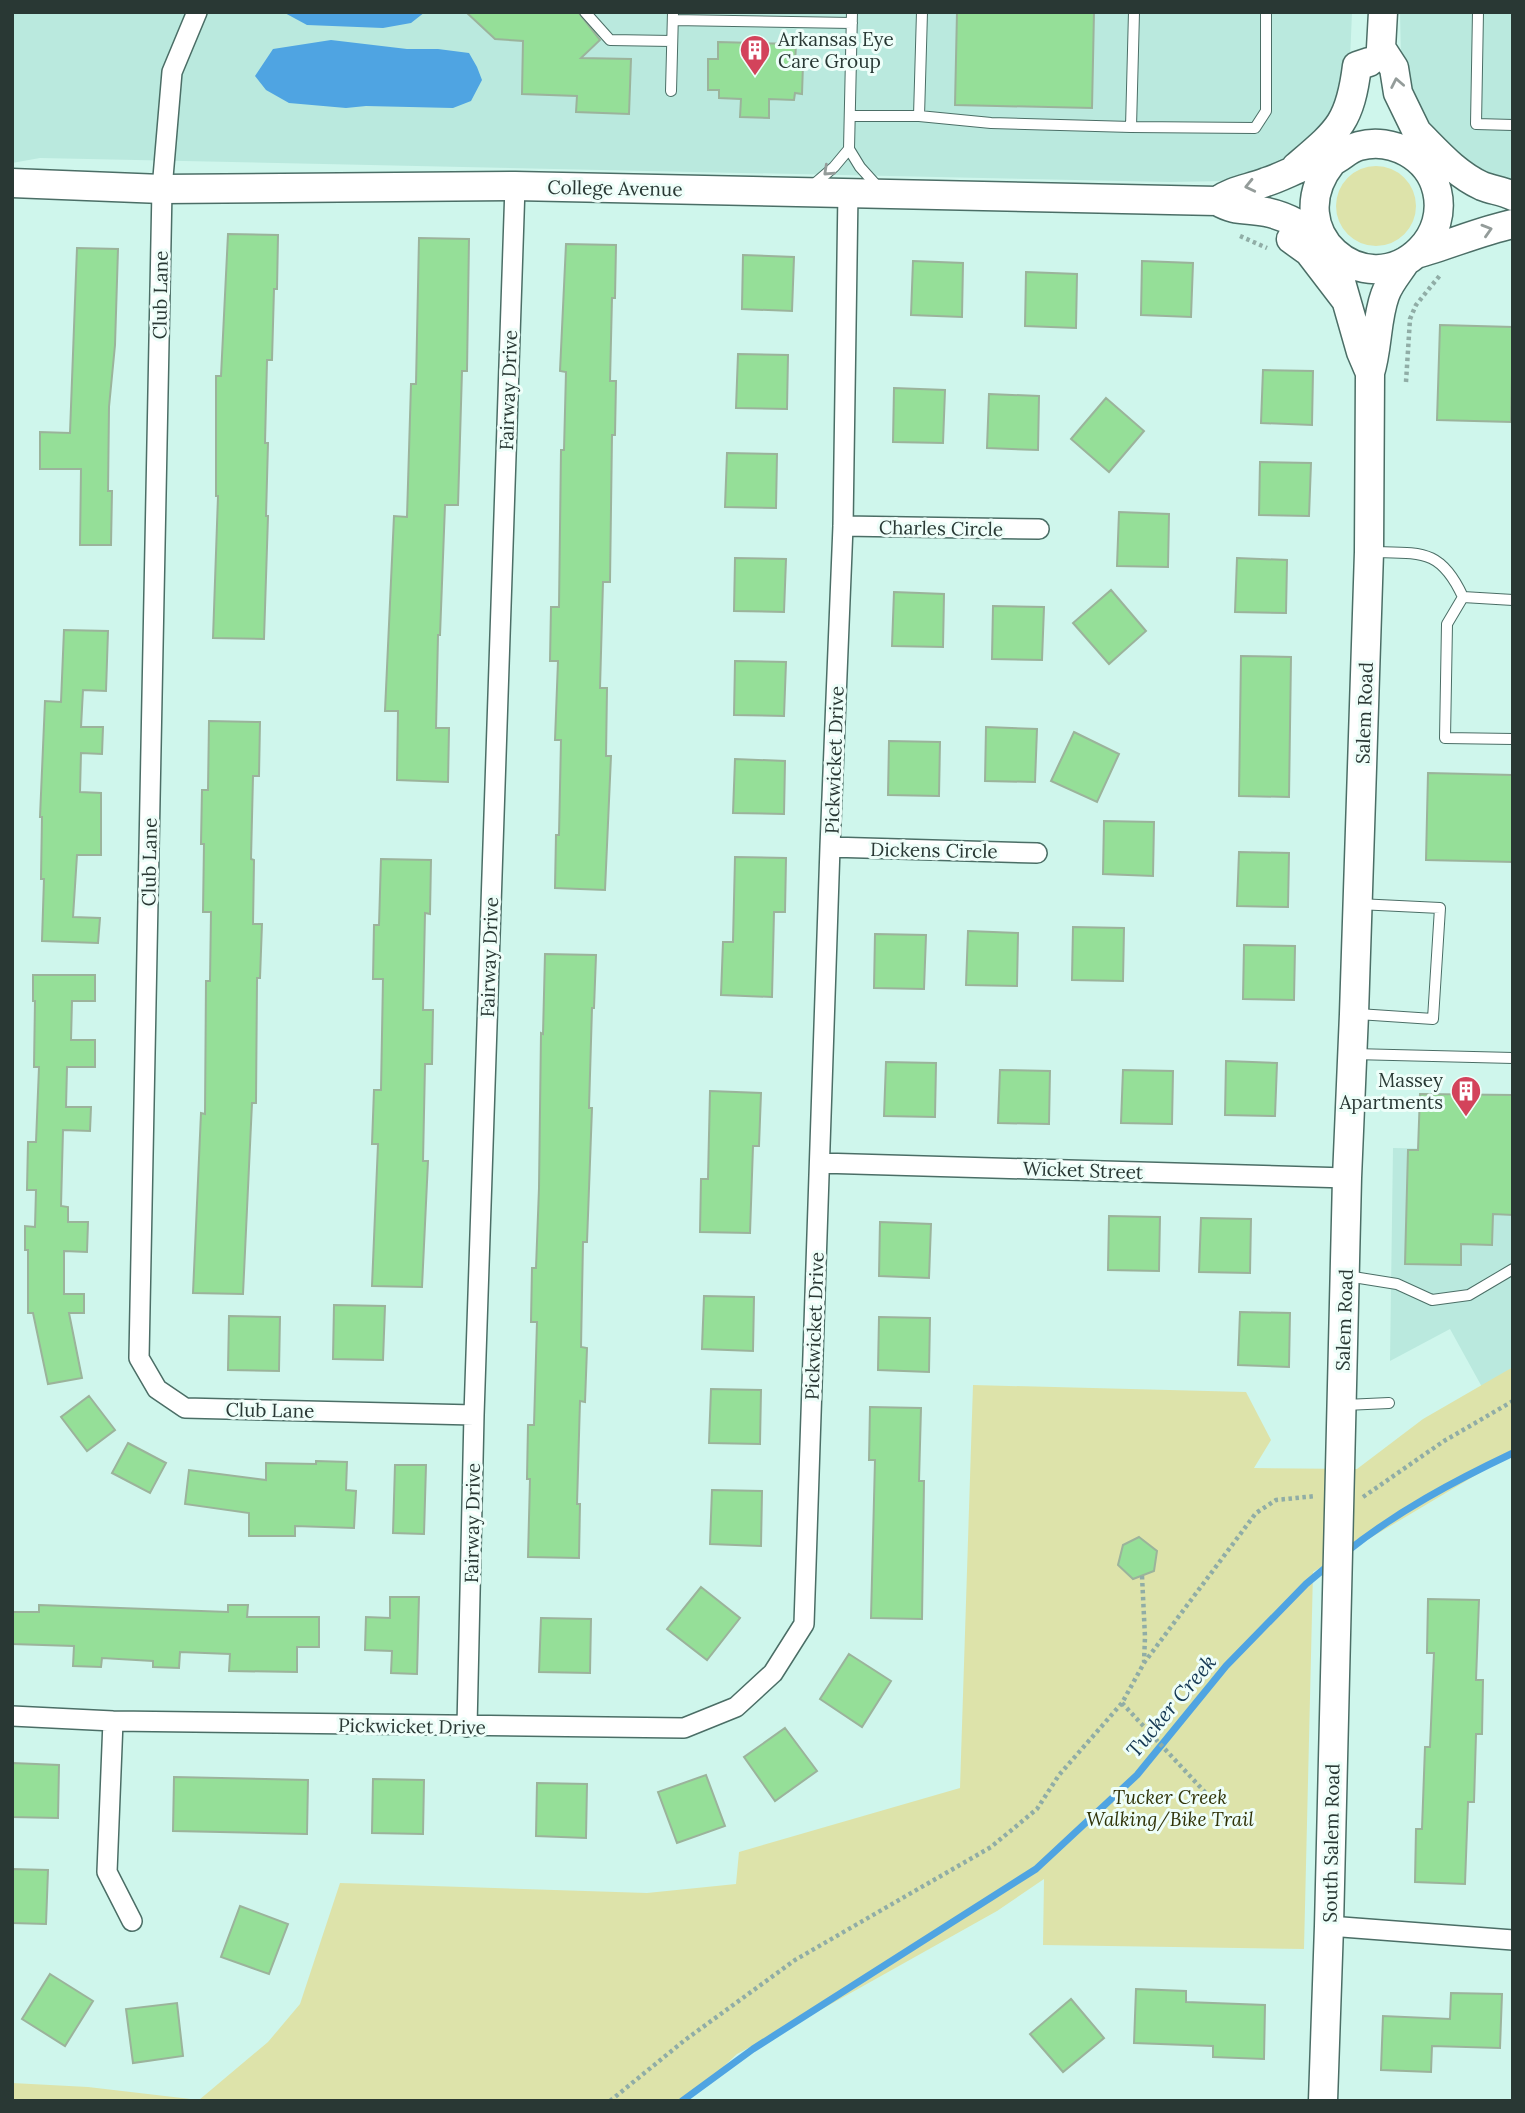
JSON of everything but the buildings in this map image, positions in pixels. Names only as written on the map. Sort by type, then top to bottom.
[{"type":"main road","points":[[1382,12],[1363,118],[1318,183],[1314,195],[1315,220],[1328,246],[1353,264],[1366,268],[1380,268],[1411,257],[1446,257]]},
{"type":"main road","points":[[1375,55],[1394,68],[1398,93],[1416,131],[1427,170],[1436,186],[1439,210],[1432,234],[1411,257]]},
{"type":"main road","points":[[1289,173],[1333,135],[1353,97],[1357,66],[1375,55]]},
{"type":"main road","points":[[1416,131],[1449,165],[1466,177],[1513,197]]},
{"type":"main road","points":[[1338,157],[1366,145],[1387,145],[1407,152],[1427,170],[1470,197],[1485,202],[1513,204]]},
{"type":"main road","name":"College Avenue","points":[[1228,214],[1232,191],[1338,157]]},
{"type":"main road","name":"College Avenue","points":[[12,183],[162,189],[514,186],[883,193],[1228,214],[1264,212],[1289,218],[1303,225],[1328,246]]},
{"type":"main road","points":[[1228,214],[1266,225],[1309,252],[1345,299]]},
{"type":"main road","points":[[1373,363],[1387,345],[1395,313],[1406,294],[1446,257],[1486,230],[1513,224]]},
{"type":"main road","name":"Salem Road","points":[[1328,246],[1361,352],[1373,363]]},
{"type":"main road","name":"Salem Road","points":[[1336,1586],[1373,363],[1385,292],[1411,257]]},
{"type":"main road","name":"South Salem Road","points":[[1322,2101],[1329,1926],[1336,1586]]},
{"type":"street","name":"Club Lane","points":[[197,12],[173,72],[162,189],[139,1358],[156,1390],[185,1408],[474,1415]]},
{"type":"street","name":"Fairway Drive","points":[[467,1727],[474,1415],[514,186]]},
{"type":"street","name":"Pickwicket Drive","points":[[12,1716],[113,1721],[684,1728],[736,1707],[773,1673],[804,1624],[843,526],[848,192]]},
{"type":"street","name":"Charles Circle","points":[[843,526],[1039,529]]},
{"type":"street","name":"Dickens Circle","points":[[830,847],[1037,853]]},
{"type":"street","name":"Wicket Street","points":[[820,1163],[1347,1178]]},
{"type":"street","points":[[113,1721],[107,1872],[132,1920]]},
{"type":"street","points":[[1329,1926],[1513,1940]]},
{"type":"lane","points":[[585,12],[610,40],[672,41]]},
{"type":"lane","points":[[919,116],[922,12]]},
{"type":"lane","points":[[1131,127],[1134,12]]},
{"type":"lane","points":[[850,116],[919,116],[991,123],[1255,128],[1266,111],[1266,12]]},
{"type":"lane","points":[[1478,12],[1476,124],[1513,125]]},
{"type":"lane","points":[[671,91],[673,16],[852,18],[849,149],[860,167],[883,193]]},
{"type":"lane","points":[[806,191],[834,167],[849,149]]},
{"type":"lane","points":[[1369,552],[1414,553],[1439,561],[1454,578],[1463,597]]},
{"type":"lane","points":[[1463,597],[1513,600]]},
{"type":"lane","points":[[1463,597],[1447,624],[1445,738],[1513,739]]},
{"type":"lane","points":[[1354,1014],[1433,1019],[1440,908],[1358,904]]},
{"type":"lane","points":[[1353,1054],[1513,1058]]},
{"type":"lane","points":[[1346,1276],[1397,1284],[1432,1300],[1469,1295],[1513,1269]]},
{"type":"lane","points":[[1341,1405],[1389,1403]]},
{"type":"path","points":[[1228,214],[1256,241],[1278,254]]},
{"type":"path","points":[[1406,382],[1410,318],[1446,257]]},
{"type":"path","points":[[1366,1497],[1383,1482],[1444,1441],[1513,1401]]},
{"type":"path","points":[[610,2101],[685,2040],[795,1960],[991,1847],[1037,1809],[1059,1776],[1122,1703],[1144,1663],[1261,1508],[1281,1499],[1322,1496]]},
{"type":"path","points":[[1142,1576],[1144,1663]]},
{"type":"path","points":[[1122,1703],[1216,1804]]},
{"type":"shaded area","points":[[12,12],[1352,12],[1349,85],[1340,113],[1284,164],[1226,181],[1170,182],[40,158],[12,163]]},
{"type":"shaded area","points":[[1400,12],[1513,12],[1513,186],[1458,164],[1416,110],[1401,59]]},
{"type":"shaded area","points":[[1393,1148],[1513,1150],[1513,1367],[1482,1387],[1450,1329],[1390,1361]]},
{"type":"green space","points":[[1376,166],[1391,169],[1404,178],[1413,191],[1416,206],[1413,221],[1404,234],[1391,243],[1376,246],[1361,243],[1348,234],[1339,221],[1336,206],[1339,191],[1348,178],[1361,169]]},
{"type":"green space","name":"Tucker Creek Walking/Bike Trail","points":[[1513,1367],[1513,1453],[1313,1572],[1304,1949],[1043,1945],[1044,1879],[997,1911],[737,2054],[687,2101],[12,2101],[12,2083],[88,2087],[199,2100],[268,2042],[300,2004],[340,1883],[647,1893],[736,1884],[739,1852],[960,1788],[973,1385],[1246,1392],[1271,1440],[1254,1468],[1357,1469],[1423,1419]]},
{"type":"water","points":[[283,12],[425,12],[411,23],[383,28],[307,25]]},
{"type":"water","points":[[331,40],[469,53],[482,80],[471,101],[453,108],[346,108],[289,103],[266,90],[255,76],[273,49]]},
{"type":"waterway","name":"Tucker Creek","points":[[1345,1553],[1426,1498],[1513,1453]]},
{"type":"waterway","name":"Tucker Creek","points":[[682,2101],[753,2049],[1036,1869],[1137,1775],[1226,1666],[1306,1584],[1330,1564]]},
{"type":"place","name":"Arkansas Eye Care Group","points":[[755,77]]},
{"type":"place","name":"Massey Apartments","points":[[1466,1118]]}]
